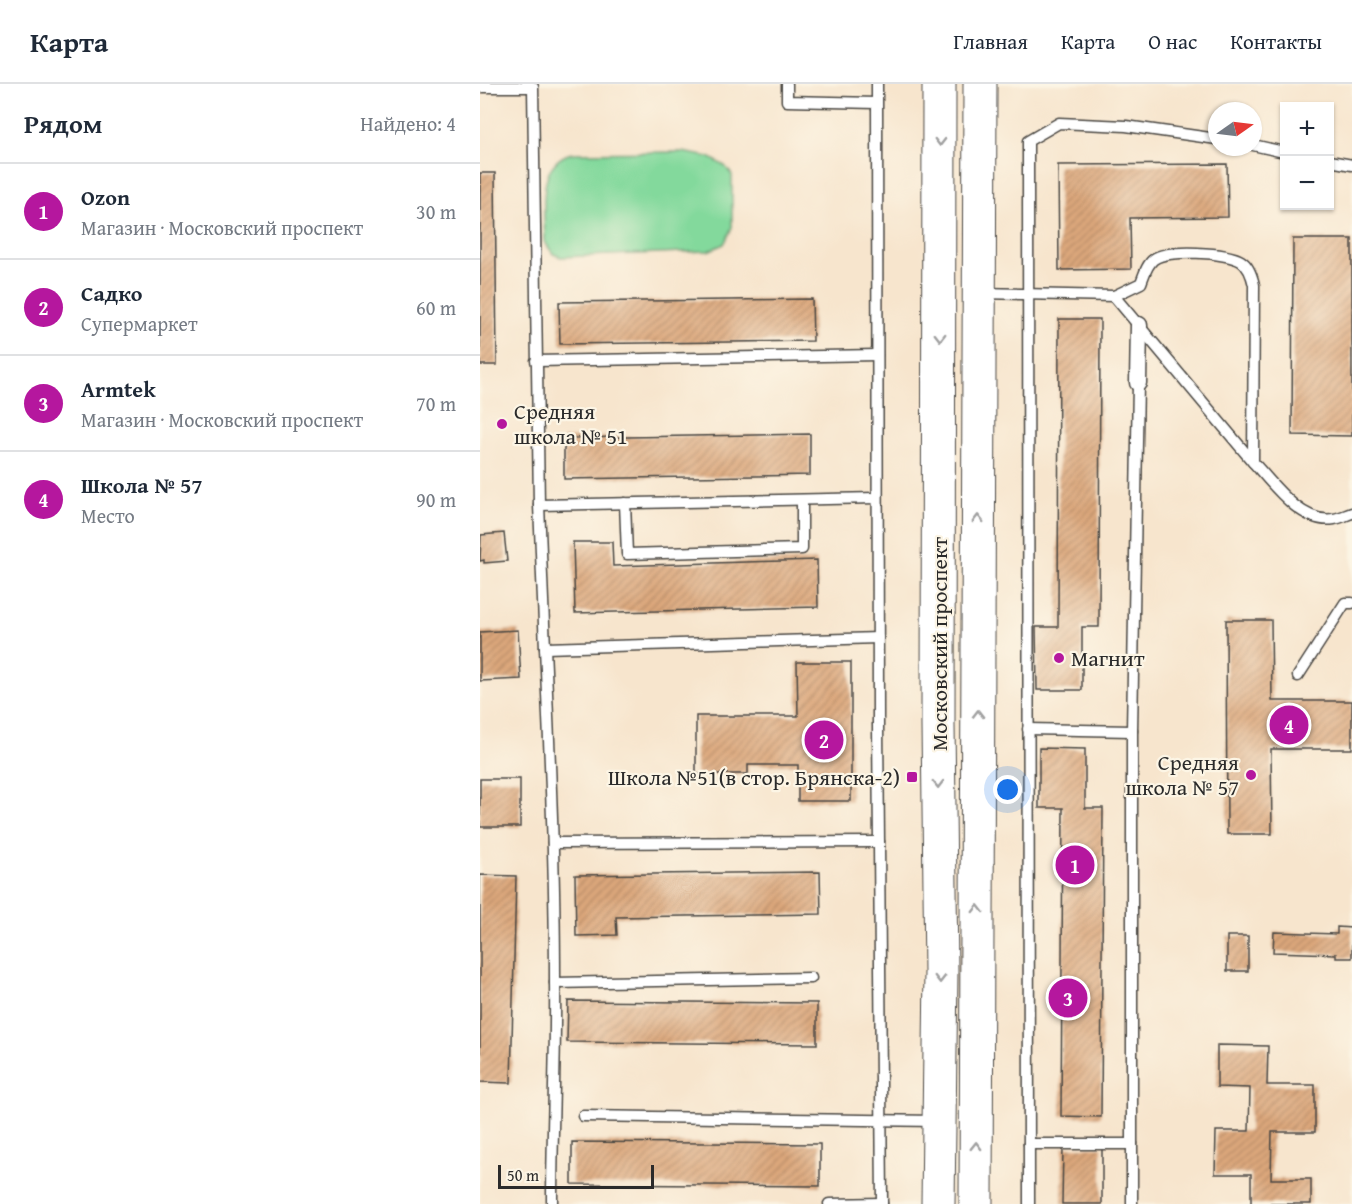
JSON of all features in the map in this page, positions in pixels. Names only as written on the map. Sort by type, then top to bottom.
[{"type":"main road","name":"Московский проспект","points":[[938,1204],[939,84]]},
{"type":"main road","name":"Московский проспект","points":[[976,1204],[980,84]]},
{"type":"main road","points":[[940,294],[979,293]]},
{"type":"street","points":[[1138,383],[1139,324]]},
{"type":"lane","points":[[788,84],[787,101],[876,103]]},
{"type":"lane","points":[[829,1204],[882,1204],[877,498],[877,84]]},
{"type":"lane","points":[[480,87],[533,87],[539,505],[553,843],[555,983],[552,1204]]},
{"type":"lane","points":[[1029,1204],[1026,293],[1028,141],[1059,123],[1126,126],[1208,138]]},
{"type":"lane","points":[[1262,148],[1280,151]]},
{"type":"lane","points":[[1334,162],[1352,165]]},
{"type":"lane","points":[[979,293],[1114,296],[1141,283],[1149,264],[1163,255],[1226,254],[1243,261],[1251,272],[1254,285],[1253,462]]},
{"type":"lane","points":[[1114,296],[1253,462],[1304,514],[1332,520],[1352,513]]},
{"type":"lane","points":[[536,361],[877,355]]},
{"type":"lane","points":[[1132,1204],[1132,730],[1138,383]]},
{"type":"lane","points":[[539,505],[877,498]]},
{"type":"lane","points":[[625,503],[627,554],[802,549],[802,500]]},
{"type":"lane","points":[[1298,676],[1345,603],[1352,603]]},
{"type":"lane","points":[[545,648],[878,638]]},
{"type":"lane","points":[[1028,729],[1132,730]]},
{"type":"lane","points":[[553,843],[879,842]]},
{"type":"lane","points":[[555,983],[811,978]]},
{"type":"lane","points":[[584,1116],[939,1121]]},
{"type":"lane","points":[[1029,1144],[1132,1144]]},
{"type":"green space","points":[[682,152],[709,157],[725,166],[732,175],[732,228],[724,244],[708,251],[561,257],[553,254],[545,242],[544,203],[547,177],[560,158],[572,153]]},
{"type":"building","points":[[1227,164],[1228,217],[1130,218],[1131,269],[1059,270],[1058,165]]},
{"type":"building","points":[[480,173],[495,173],[497,365],[480,365]]},
{"type":"building","points":[[1293,239],[1352,239],[1352,436],[1292,435]]},
{"type":"building","points":[[812,299],[813,341],[560,344],[559,302]]},
{"type":"building","points":[[1059,319],[1100,319],[1099,627],[1082,627],[1082,690],[1037,690],[1036,627],[1058,627]]},
{"type":"building","points":[[810,434],[810,475],[564,479],[564,438]]},
{"type":"building","points":[[504,533],[507,561],[484,563],[484,560],[480,561],[481,535]]},
{"type":"building","points":[[573,542],[612,542],[613,566],[817,560],[818,607],[575,613]]},
{"type":"building","points":[[1226,620],[1271,620],[1272,701],[1352,701],[1352,749],[1271,749],[1272,834],[1227,834]]},
{"type":"building","points":[[518,630],[521,679],[480,681],[480,632]]},
{"type":"building","points":[[797,662],[851,662],[851,801],[798,801],[798,765],[748,765],[748,774],[696,774],[696,716],[798,716]]},
{"type":"building","points":[[1039,748],[1085,749],[1085,808],[1103,808],[1101,1117],[1061,1116],[1063,808],[1039,808]]},
{"type":"building","points":[[480,779],[520,779],[520,827],[480,827]]},
{"type":"building","points":[[820,872],[821,914],[616,917],[617,935],[576,936],[575,875]]},
{"type":"building","points":[[480,875],[516,876],[511,1083],[480,1082]]},
{"type":"building","points":[[1337,927],[1352,928],[1352,958],[1336,958],[1336,954],[1273,952],[1274,932],[1337,934]]},
{"type":"building","points":[[1227,936],[1248,936],[1248,971],[1227,971]]},
{"type":"building","points":[[568,1001],[817,1003],[817,1044],[567,1042]]},
{"type":"building","points":[[1217,1045],[1268,1046],[1267,1085],[1315,1085],[1315,1132],[1272,1132],[1271,1179],[1311,1179],[1311,1204],[1251,1204],[1251,1174],[1215,1174],[1216,1131],[1249,1131],[1250,1088],[1217,1087]]},
{"type":"building","points":[[572,1142],[820,1144],[820,1186],[572,1184]]},
{"type":"building","points":[[1063,1147],[1102,1147],[1102,1204],[1062,1204]]},
{"type":"place","name":"Средняя школа № 51","points":[[502,424]]},
{"type":"place","name":"Магнит","points":[[1059,658]]},
{"type":"place","name":"Школа № 57","points":[[1289,725]]},
{"type":"place","name":"Садко","points":[[824,740]]},
{"type":"place","name":"Средняя школа № 57","points":[[1251,775]]},
{"type":"place","name":"Школа №51(в стор. Брянска-2)","points":[[912,777]]},
{"type":"place","name":"Ozon","points":[[1075,865]]},
{"type":"place","name":"Armtek","points":[[1068,998]]}]
